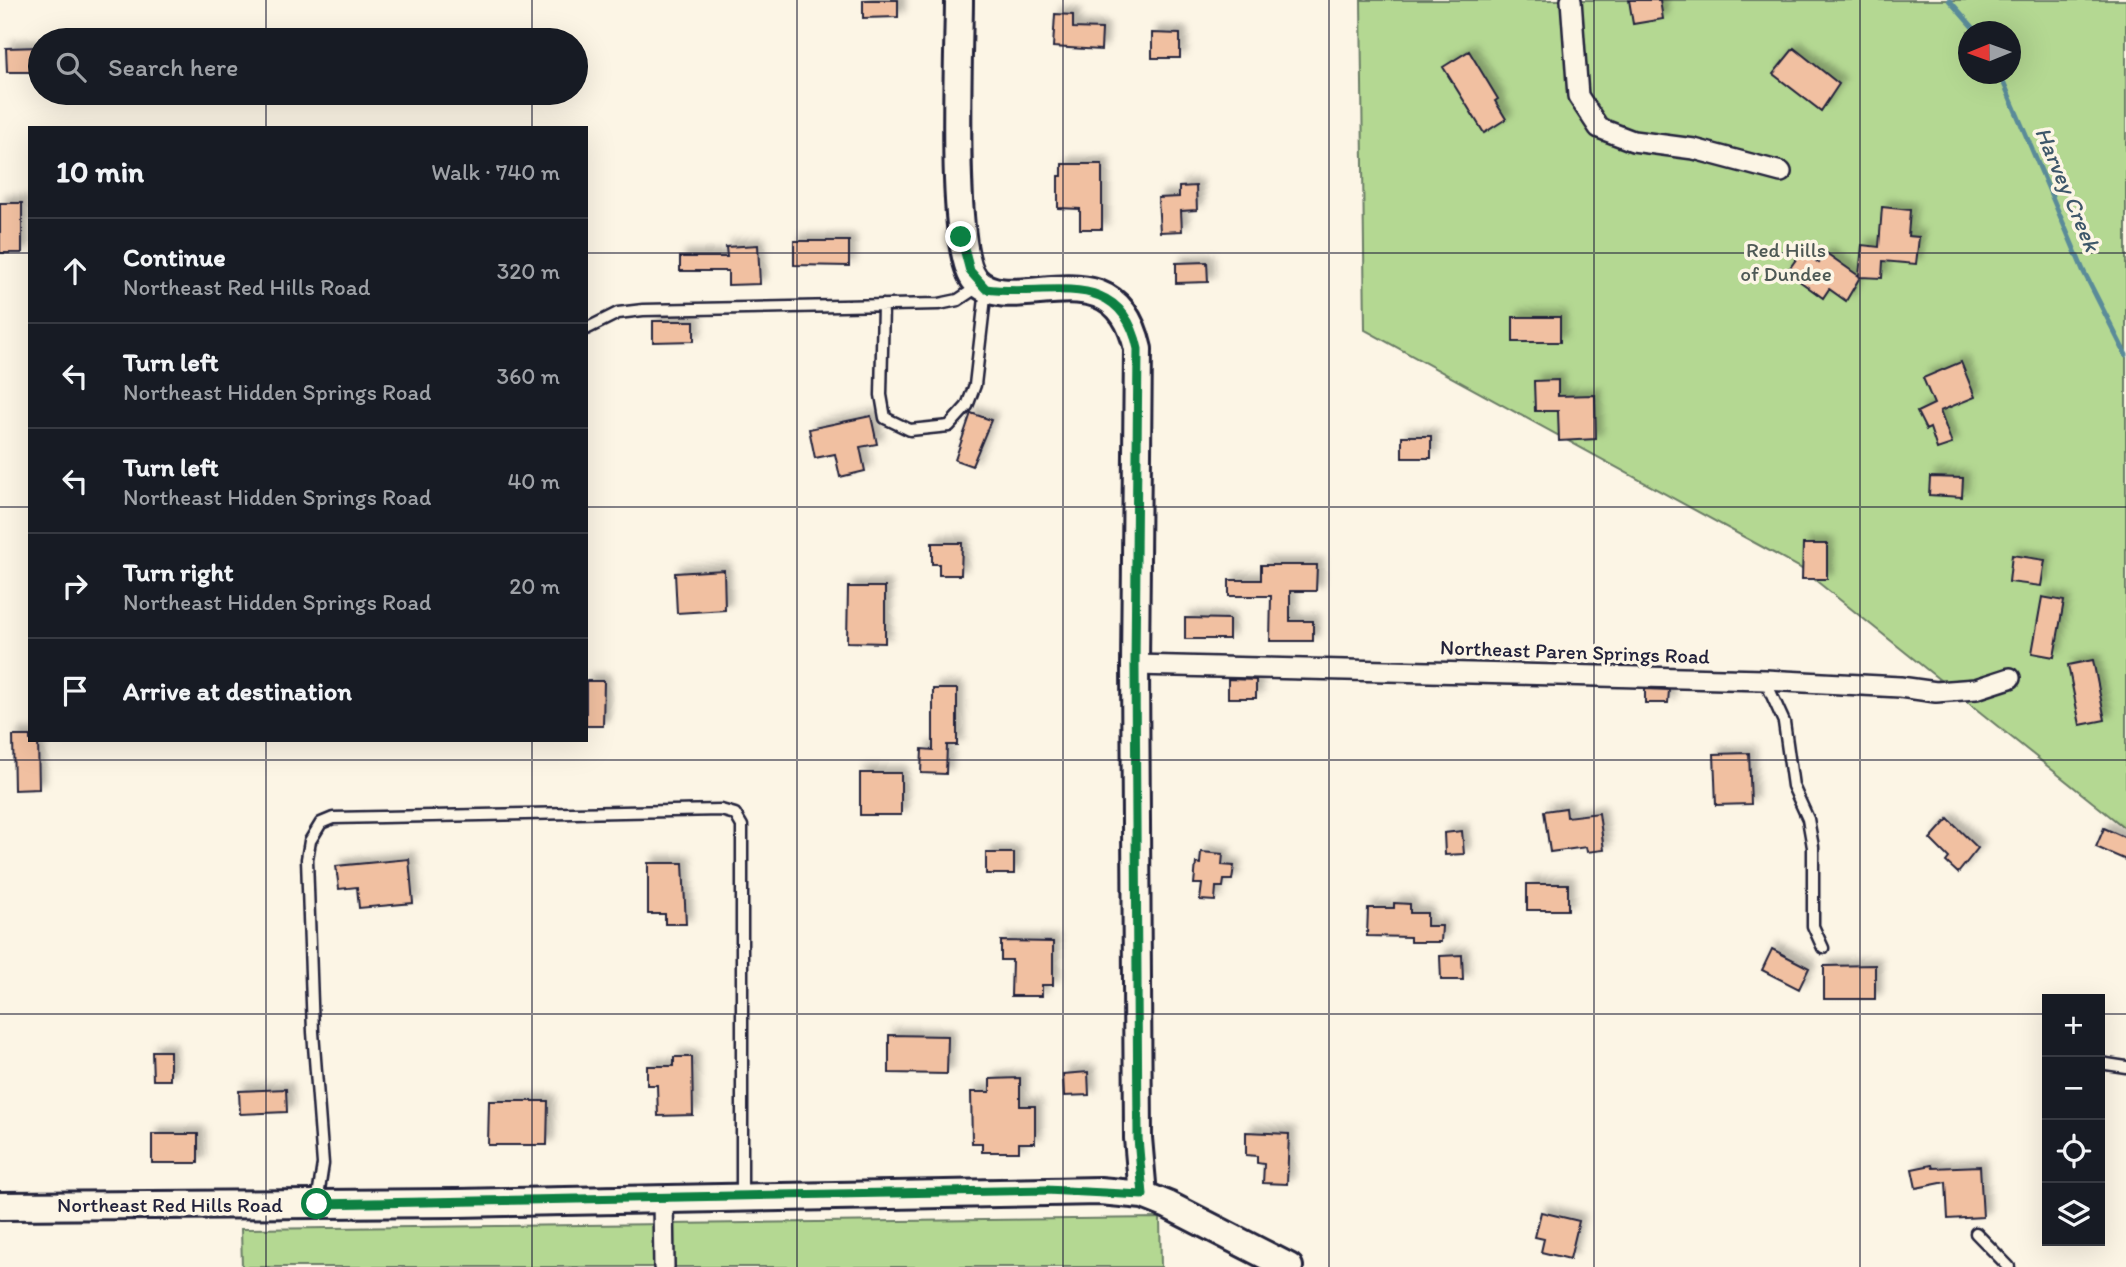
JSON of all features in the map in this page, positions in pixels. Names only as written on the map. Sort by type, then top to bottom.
[{"type":"street","points":[[959,0],[960,223],[965,259],[983,286],[1088,292],[1121,308],[1133,330],[1139,367],[1135,665],[1138,1138],[1143,1195]]},
{"type":"street","points":[[1571,0],[1574,70],[1581,105],[1599,128],[1633,141],[1694,149],[1781,172]]},
{"type":"street","name":"Northeast Paren Springs Road","points":[[1135,665],[1765,680],[1900,687],[1936,692],[1976,689],[2010,678]]},
{"type":"street","name":"Northeast Red Hills Road","points":[[0,1206],[742,1198],[1046,1190],[1143,1195],[1289,1267]]},
{"type":"street","points":[[663,1199],[664,1267]]},
{"type":"lane","points":[[883,305],[881,395],[885,418],[910,430],[949,426],[967,406],[975,385],[983,286]]},
{"type":"lane","points":[[588,328],[618,313],[643,310],[939,304],[958,300],[983,286]]},
{"type":"lane","points":[[1765,680],[1784,722],[1793,786],[1808,819],[1813,848],[1813,926],[1823,948]]},
{"type":"lane","points":[[317,1204],[323,1164],[306,895],[310,841],[321,823],[333,818],[347,817],[721,810],[736,814],[742,825],[742,1198]]},
{"type":"lane","points":[[2105,1064],[2126,1067]]},
{"type":"lane","points":[[1976,1233],[2009,1267]]},
{"type":"green space","name":"Red Hills of Dundee","points":[[1361,0],[2126,0],[2126,829],[1799,567],[1365,330]]},
{"type":"green space","points":[[1160,1218],[1161,1267],[242,1267],[241,1229]]},
{"type":"building","points":[[863,0],[898,0],[898,17],[863,18]]},
{"type":"building","points":[[1629,0],[1660,0],[1663,19],[1633,24]]},
{"type":"building","points":[[1055,14],[1073,15],[1073,28],[1102,29],[1101,50],[1053,47]]},
{"type":"building","points":[[1152,33],[1180,34],[1180,58],[1152,58]]},
{"type":"building","points":[[28,47],[28,72],[7,72],[6,48]]},
{"type":"building","points":[[1794,48],[1839,84],[1821,111],[1773,74]]},
{"type":"building","points":[[1469,51],[1498,99],[1495,101],[1506,119],[1484,133],[1443,67]]},
{"type":"building","points":[[1062,164],[1102,164],[1102,229],[1080,229],[1080,209],[1058,208],[1058,176],[1062,176]]},
{"type":"building","points":[[1196,186],[1197,210],[1181,211],[1182,231],[1160,232],[1158,198],[1179,197],[1179,187]]},
{"type":"building","points":[[0,203],[22,203],[22,253],[0,253]]},
{"type":"building","points":[[1882,207],[1910,210],[1908,236],[1919,237],[1916,264],[1883,261],[1882,278],[1860,277],[1846,301],[1829,289],[1823,298],[1787,272],[1802,251],[1819,263],[1826,253],[1859,276],[1862,245],[1879,247]]},
{"type":"building","points":[[794,241],[849,241],[849,266],[794,265]]},
{"type":"building","points":[[758,245],[760,284],[728,285],[728,271],[680,271],[680,257],[727,257],[726,247]]},
{"type":"building","points":[[1207,262],[1208,282],[1176,283],[1176,263]]},
{"type":"building","points":[[1513,317],[1560,317],[1560,342],[1513,342]]},
{"type":"building","points":[[653,321],[694,321],[694,341],[653,342]]},
{"type":"building","points":[[1961,362],[1975,397],[1940,411],[1952,444],[1937,449],[1930,428],[1926,430],[1917,412],[1934,404],[1923,378]]},
{"type":"building","points":[[1558,380],[1558,396],[1595,395],[1596,439],[1559,441],[1558,411],[1535,411],[1534,381]]},
{"type":"building","points":[[971,413],[991,420],[972,466],[955,460]]},
{"type":"building","points":[[871,416],[877,444],[860,447],[865,471],[840,477],[835,454],[815,458],[809,429]]},
{"type":"building","points":[[1402,436],[1431,436],[1431,458],[1402,458]]},
{"type":"building","points":[[1930,477],[1963,478],[1962,497],[1929,495]]},
{"type":"building","points":[[932,543],[962,543],[961,575],[939,575],[939,564],[932,564]]},
{"type":"building","points":[[1803,544],[1827,544],[1827,579],[1802,579]]},
{"type":"building","points":[[2012,555],[2045,560],[2041,586],[2009,582]]},
{"type":"building","points":[[1261,565],[1317,565],[1316,591],[1290,591],[1290,621],[1313,621],[1313,641],[1270,641],[1271,596],[1229,596],[1229,580],[1261,580]]},
{"type":"building","points":[[724,570],[725,610],[677,613],[675,573]]},
{"type":"building","points":[[848,587],[885,587],[885,643],[847,642]]},
{"type":"building","points":[[2042,597],[2064,601],[2054,657],[2032,653]]},
{"type":"building","points":[[1185,618],[1229,619],[1229,639],[1185,639]]},
{"type":"building","points":[[2093,660],[2105,720],[2080,725],[2068,665]]},
{"type":"building","points":[[1228,679],[1256,680],[1256,698],[1228,698]]},
{"type":"building","points":[[588,681],[604,681],[603,726],[588,726]]},
{"type":"building","points":[[933,689],[957,689],[957,745],[947,745],[946,774],[921,773],[922,749],[933,750]]},
{"type":"building","points":[[1645,689],[1669,690],[1668,703],[1645,703]]},
{"type":"building","points":[[13,736],[28,736],[28,742],[38,742],[39,789],[14,790]]},
{"type":"building","points":[[1749,753],[1751,804],[1716,805],[1714,754]]},
{"type":"building","points":[[860,773],[901,773],[901,815],[860,815]]},
{"type":"building","points":[[1566,808],[1567,817],[1599,813],[1604,850],[1587,852],[1586,847],[1550,852],[1544,811]]},
{"type":"building","points":[[1948,819],[1978,848],[1958,873],[1946,862],[1949,858],[1930,839]]},
{"type":"building","points":[[2104,828],[2126,838],[2126,860],[2096,847]]},
{"type":"building","points":[[1462,831],[1464,854],[1445,855],[1444,833]]},
{"type":"building","points":[[1201,852],[1223,854],[1222,865],[1234,866],[1232,880],[1224,880],[1223,887],[1216,887],[1215,901],[1200,900],[1202,884],[1194,884],[1196,863],[1200,864]]},
{"type":"building","points":[[986,853],[1014,853],[1014,874],[986,874]]},
{"type":"building","points":[[409,859],[413,903],[359,908],[357,887],[339,889],[336,866]]},
{"type":"building","points":[[648,863],[683,863],[686,924],[665,924],[665,914],[648,914]]},
{"type":"building","points":[[1527,884],[1568,884],[1568,910],[1527,910]]},
{"type":"building","points":[[1394,903],[1410,904],[1410,913],[1427,913],[1427,926],[1442,926],[1441,942],[1410,942],[1410,937],[1367,936],[1368,908],[1394,908]]},
{"type":"building","points":[[1001,941],[1053,942],[1053,985],[1042,985],[1042,996],[1011,996],[1012,960],[1001,960]]},
{"type":"building","points":[[1772,949],[1809,968],[1799,989],[1762,970]]},
{"type":"building","points":[[1462,955],[1463,980],[1441,980],[1440,956]]},
{"type":"building","points":[[1875,965],[1875,999],[1824,999],[1824,966]]},
{"type":"building","points":[[889,1035],[948,1036],[947,1074],[889,1073]]},
{"type":"building","points":[[152,1051],[170,1051],[170,1080],[153,1080]]},
{"type":"building","points":[[674,1057],[692,1057],[693,1115],[658,1116],[657,1085],[647,1085],[647,1066],[674,1066]]},
{"type":"building","points":[[1088,1072],[1089,1095],[1064,1096],[1063,1074]]},
{"type":"building","points":[[1020,1078],[1020,1106],[1035,1106],[1035,1143],[1019,1143],[1019,1152],[982,1152],[982,1143],[972,1143],[971,1092],[990,1092],[990,1079]]},
{"type":"building","points":[[286,1089],[287,1112],[240,1114],[239,1091]]},
{"type":"building","points":[[489,1101],[548,1101],[547,1145],[488,1145]]},
{"type":"building","points":[[1246,1132],[1289,1134],[1287,1184],[1263,1183],[1264,1164],[1257,1163],[1257,1156],[1246,1155]]},
{"type":"building","points":[[152,1134],[198,1134],[198,1163],[152,1163]]},
{"type":"building","points":[[1932,1165],[1933,1168],[1980,1166],[1983,1217],[1948,1219],[1946,1182],[1916,1188],[1912,1169]]},
{"type":"building","points":[[1541,1212],[1579,1221],[1570,1259],[1541,1252],[1544,1239],[1535,1237]]},
{"type":"waterway","name":"Harvey Creek","points":[[1949,0],[1967,21]]},
{"type":"waterway","name":"Harvey Creek","points":[[2004,84],[2083,270],[2126,355]]},
{"type":"route","points":[[317,1204],[1046,1190],[1143,1195],[1138,1138],[1135,665],[1138,349],[1133,330],[1121,308],[1100,296],[1074,290],[986,289],[976,281],[970,271],[961,237]]}]
